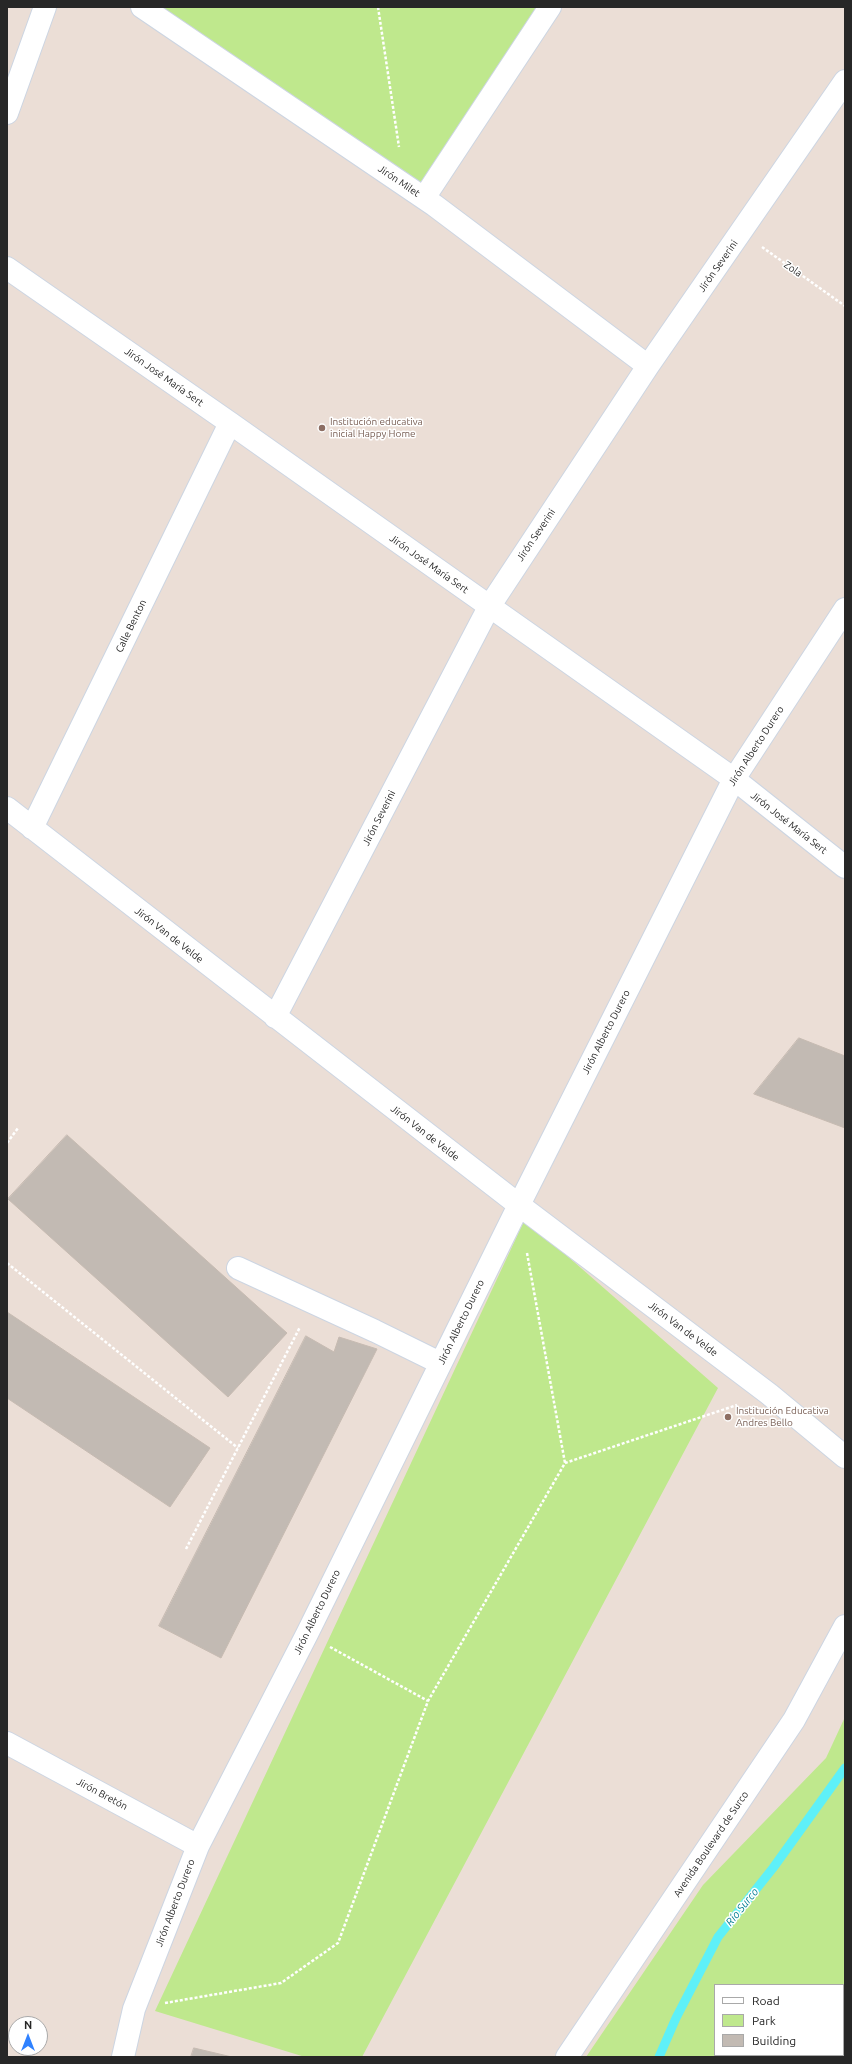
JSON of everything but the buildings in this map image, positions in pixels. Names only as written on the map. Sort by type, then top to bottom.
[{"type":"street","points":[[7,113],[45,7]]},
{"type":"street","name":"Jirón Milet","points":[[142,7],[424,198],[648,366]]},
{"type":"street","points":[[424,198],[550,7]]},
{"type":"street","name":"Jirón Severini","points":[[276,1017],[489,607],[648,366],[845,82]]},
{"type":"street","name":"Jirón José María Sert","points":[[7,268],[230,423],[734,779],[845,867]]},
{"type":"street","name":"Calle Benton","points":[[32,828],[230,423]]},
{"type":"street","name":"Jirón Alberto Durero","points":[[124,2057],[134,2009],[198,1846],[307,1634],[440,1363],[734,779],[845,610]]},
{"type":"street","name":"Jirón Van de Velde","points":[[7,808],[519,1205],[769,1394],[845,1457]]},
{"type":"street","points":[[238,1268],[375,1331],[440,1363]]},
{"type":"street","name":"Avenida Boulevard de Surco","points":[[567,2057],[794,1720],[845,1626]]},
{"type":"street","name":"Jirón Bretón","points":[[7,1743],[198,1846]]},
{"type":"path","points":[[378,7],[404,185]]},
{"type":"path","name":"Zola","points":[[741,232],[845,306]]},
{"type":"path","points":[[7,1143],[18,1128]]},
{"type":"path","points":[[134,2009],[281,1983],[338,1943],[428,1701],[565,1463],[527,1252]]},
{"type":"path","points":[[7,1263],[238,1448]]},
{"type":"path","points":[[186,1549],[312,1303]]},
{"type":"path","points":[[565,1463],[769,1394]]},
{"type":"path","points":[[307,1634],[428,1701]]},
{"type":"green space","points":[[142,7],[543,7],[419,195]]},
{"type":"green space","points":[[525,1219],[718,1388],[362,2057],[305,2057],[155,2011]]},
{"type":"green space","points":[[845,1717],[845,2057],[586,2057],[703,1885],[826,1758]]},
{"type":"waterway","name":"Río Surco","points":[[659,2057],[676,2018],[718,1937],[773,1868],[845,1768]]},
{"type":"place","name":"Institución educativa inicial Happy Home","points":[[322,428]]},
{"type":"place","name":"Institución Educativa Andres Bello","points":[[728,1417]]}]
